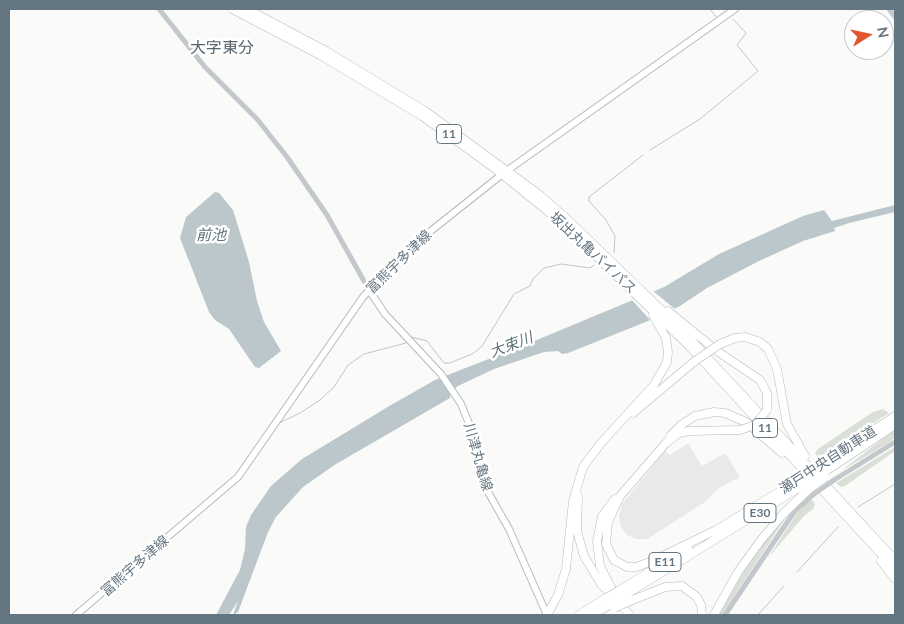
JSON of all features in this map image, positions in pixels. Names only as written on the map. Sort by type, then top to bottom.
[{"type":"highway","name":"坂出丸亀バイパス","points":[[232,9],[385,93],[505,172],[640,295]]},
{"type":"highway","name":"坂出丸亀バイパス","points":[[247,9],[390,89],[452,130],[567,219],[640,295]]},
{"type":"highway","points":[[640,295],[683,331],[760,380],[767,393],[767,410],[755,425],[740,430],[684,432],[671,439],[652,457]]},
{"type":"highway","points":[[640,295],[668,320]]},
{"type":"highway","points":[[547,615],[554,603],[566,569],[573,501],[583,467],[661,375],[668,358],[668,320]]},
{"type":"highway","name":"11","points":[[668,320],[683,331],[852,517],[895,569]]},
{"type":"highway","points":[[616,426],[720,344],[735,338],[755,339],[768,348],[777,369],[784,413],[791,434],[808,460],[852,517]]},
{"type":"highway","points":[[636,615],[607,584],[600,566],[597,547],[602,516],[624,488],[676,430],[689,419],[714,412],[730,414],[746,422],[761,433],[852,517]]},
{"type":"highway","name":"瀬戸中央自動車道","points":[[713,535],[807,487],[870,442],[893,422]]},
{"type":"highway","name":"瀬戸中央自動車道","points":[[828,473],[893,422]]},
{"type":"highway","points":[[583,467],[577,524],[582,549],[601,584],[630,615]]},
{"type":"highway","points":[[714,615],[738,572],[761,540],[807,487],[828,473]]},
{"type":"highway","points":[[624,488],[612,511],[605,539],[610,557],[622,565],[632,567],[646,564],[713,535]]},
{"type":"highway","name":"11","points":[[852,517],[895,553]]},
{"type":"highway","name":"11","points":[[852,517],[895,560]]},
{"type":"highway","name":"11","points":[[852,517],[895,579]]},
{"type":"highway","name":"E11","points":[[592,615],[625,595],[713,535]]},
{"type":"highway","points":[[625,595],[665,587],[682,586],[697,596],[701,605],[702,615]]},
{"type":"highway","points":[[601,615],[611,604]]},
{"type":"highway","name":"E11","points":[[579,615],[611,604]]},
{"type":"main road","name":"富熊宇多津線","points":[[76,615],[238,477],[369,290],[432,230],[505,172],[735,9]]},
{"type":"main road","name":"川津丸亀線","points":[[369,290],[385,314],[441,374],[459,402],[475,438],[490,498],[509,529],[547,615]]},
{"type":"street","points":[[159,9],[205,67],[257,119],[287,157],[327,216],[369,290]]},
{"type":"street","points":[[888,9],[895,17]]},
{"type":"street","points":[[828,473],[895,442]]},
{"type":"street","points":[[725,615],[794,512],[807,487]]},
{"type":"shaded area","points":[[883,409],[889,413],[818,459],[815,453],[818,449],[873,412]]},
{"type":"shaded area","points":[[894,430],[895,438],[841,471]]},
{"type":"shaded area","points":[[688,443],[702,466],[725,453],[740,477],[719,488],[705,502],[647,539],[636,539],[627,535],[621,527],[619,517],[622,504],[665,451],[670,455]]},
{"type":"shaded area","points":[[895,447],[895,451],[845,486],[841,487],[836,483]]},
{"type":"shaded area","points":[[811,499],[815,504],[813,509],[804,516],[768,558],[797,513]]},
{"type":"shaded area","points":[[790,511],[722,615],[716,615],[767,536]]},
{"type":"water","name":"前池","points":[[215,192],[219,193],[233,210],[249,262],[257,301],[264,322],[281,351],[259,368],[255,367],[229,329],[215,320],[209,312],[180,238],[186,217]]},
{"type":"water","points":[[895,205],[895,212],[834,228],[835,231],[803,241],[759,261],[707,288],[680,306],[648,321],[568,353],[562,354],[558,351],[544,352],[494,369],[458,386],[450,392],[450,398],[336,464],[303,487],[276,517],[268,532],[238,612],[233,615],[238,601],[229,615],[216,615],[240,570],[245,549],[246,527],[251,515],[271,486],[302,459],[391,405],[435,380],[664,287],[719,254],[803,216],[824,210],[832,221]]},
{"type":"pier","points":[[652,290],[676,310],[652,322],[631,299]]},
{"type":"waterway","points":[[710,9],[717,18]]},
{"type":"waterway","points":[[650,150],[700,119],[758,71],[737,45],[746,33],[733,19]]},
{"type":"waterway","points":[[614,253],[615,236],[606,220],[589,201],[589,197],[643,155]]},
{"type":"waterway","name":"大束川","points":[[411,337],[427,341],[444,363],[450,363],[474,353],[482,346],[514,294],[530,286],[533,279],[544,268],[561,264],[590,268],[594,265]]},
{"type":"waterway","points":[[279,423],[300,413],[320,400],[334,387],[348,365],[364,354],[406,343]]},
{"type":"waterway","points":[[858,507],[895,484]]},
{"type":"waterway","points":[[797,572],[838,527]]},
{"type":"waterway","points":[[758,615],[784,586]]},
{"type":"district","name":"大字東分","points":[[222,48]]}]
